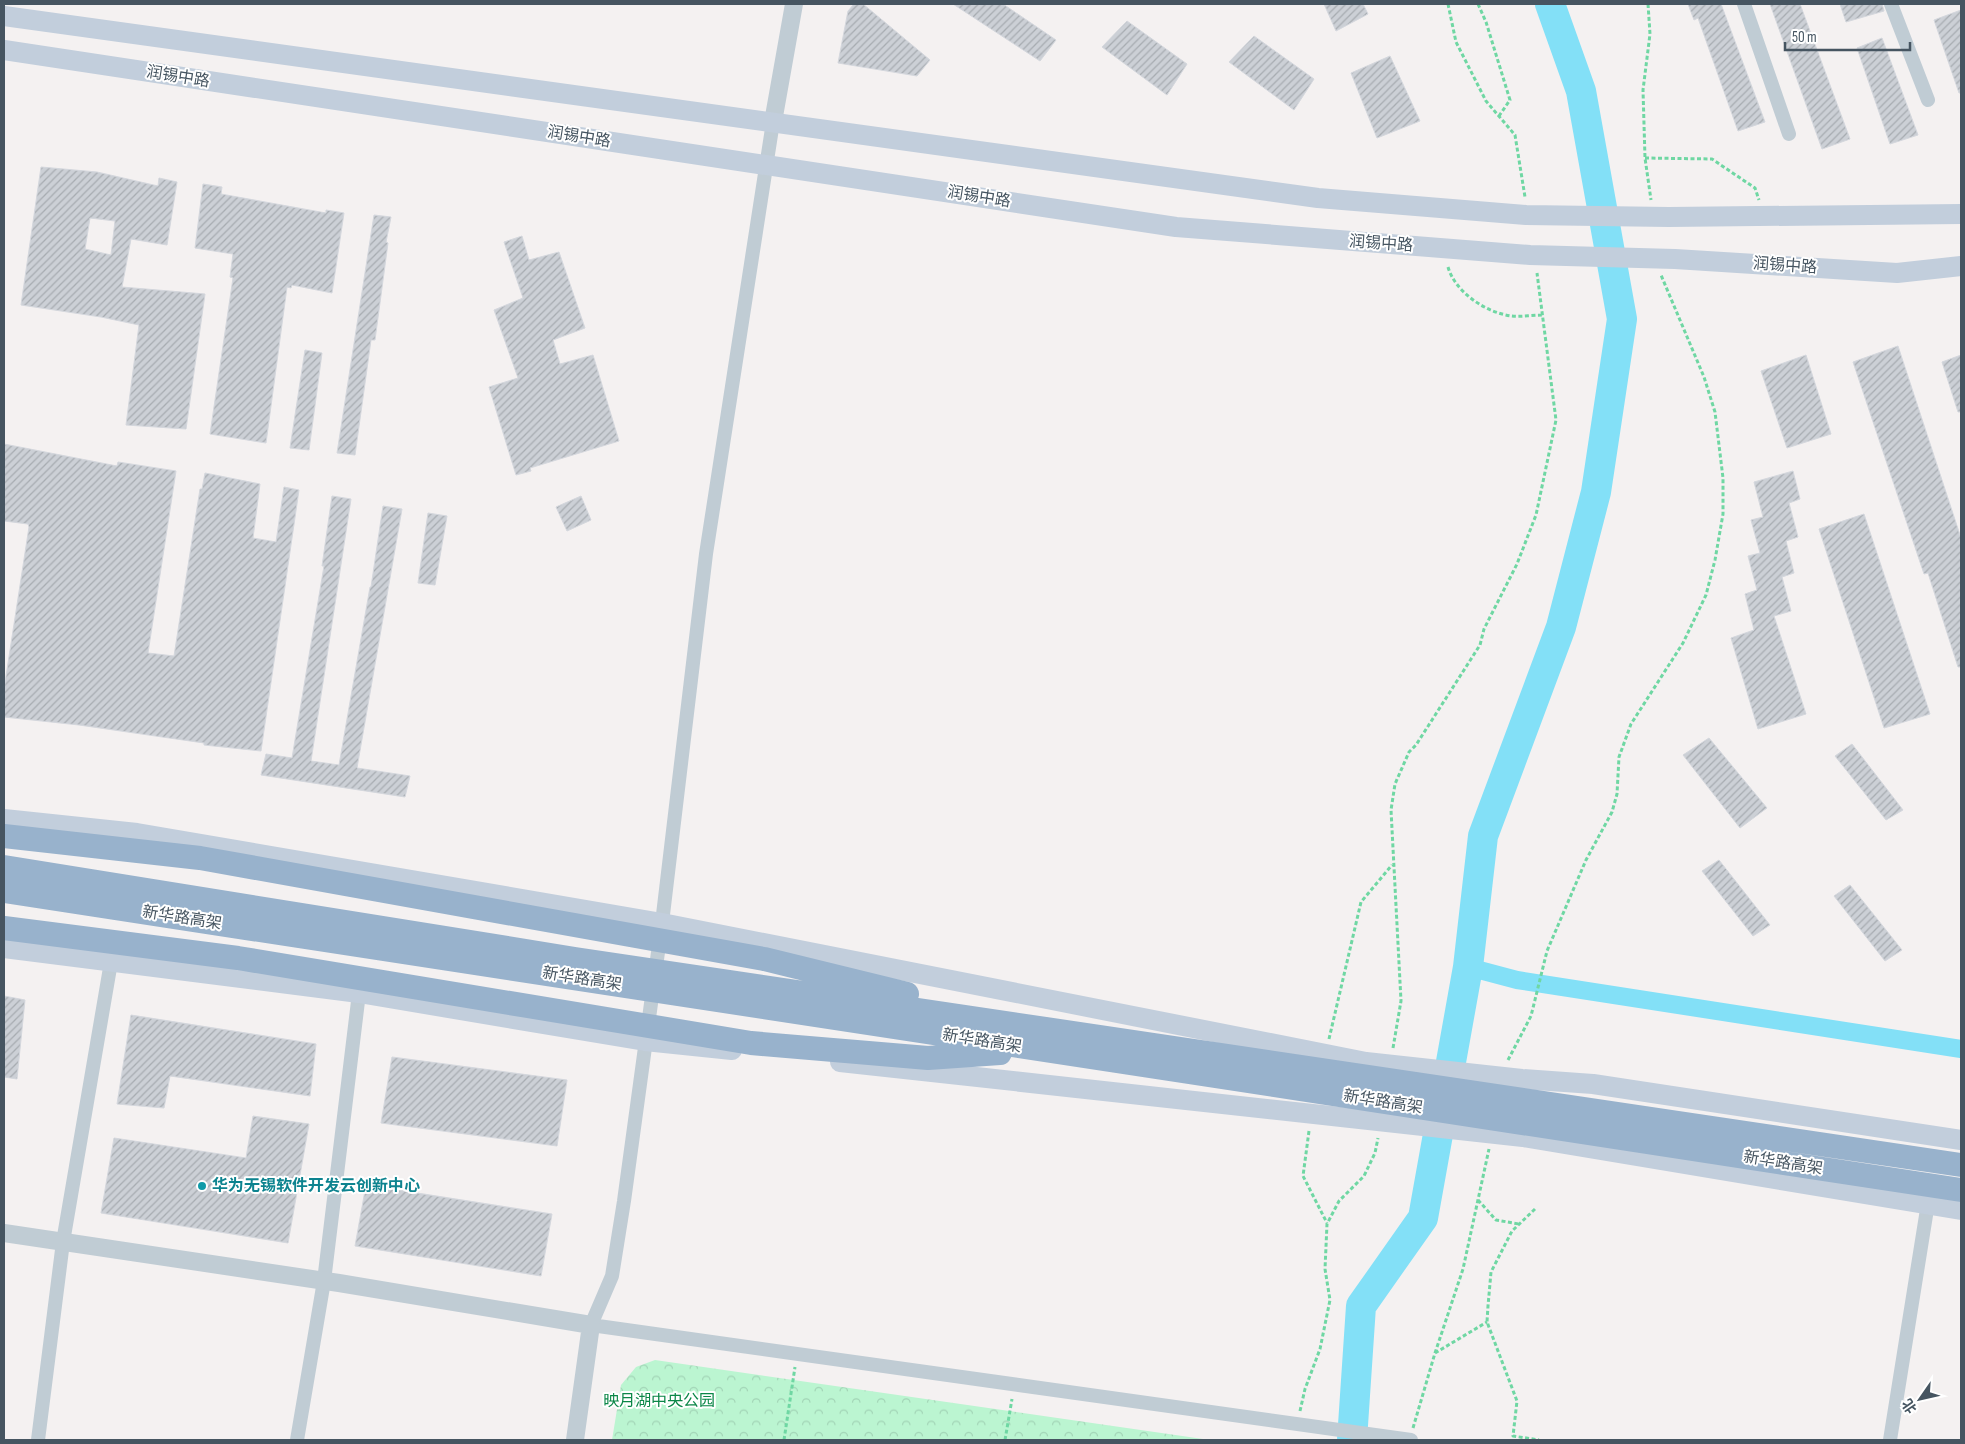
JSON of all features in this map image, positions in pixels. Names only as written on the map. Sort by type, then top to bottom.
[{"type":"highway","points":[[4,836],[200,858],[764,959],[1048,1040]]},
{"type":"highway","name":"新华路高架","points":[[4,866],[575,959],[1048,1040],[1961,1190]]},
{"type":"highway","name":"新华路高架","points":[[4,891],[1048,1040],[1961,1165]]},
{"type":"highway","points":[[4,928],[238,958],[751,1043],[928,1058],[1048,1040]]},
{"type":"main road","points":[[4,16],[1318,198],[1669,217],[1961,214]]},
{"type":"main road","name":"润锡中路","points":[[4,50],[1176,227],[1443,248],[1533,261],[1668,262],[1897,273],[1961,266]]},
{"type":"main road","points":[[4,819],[137,833],[662,923],[1366,1062],[1522,1079],[1593,1084],[1961,1140]]},
{"type":"main road","points":[[4,948],[359,994],[645,1041],[1312,1112],[1360,1120],[1523,1137],[1928,1202],[1961,1210]]},
{"type":"street","points":[[575,1440],[591,1325],[612,1276],[662,923],[706,554],[773,122],[794,4]]},
{"type":"street","points":[[1744,4],[1789,134]]},
{"type":"street","points":[[1891,4],[1928,100]]},
{"type":"street","points":[[38,1440],[63,1242],[111,962]]},
{"type":"street","points":[[297,1440],[324,1281],[359,994]]},
{"type":"street","points":[[1890,1440],[1928,1202]]},
{"type":"street","points":[[4,1232],[324,1281],[591,1325],[1014,1384],[1294,1418],[1412,1436]]},
{"type":"path","points":[[1448,4],[1456,42],[1486,100],[1515,135],[1526,208]]},
{"type":"path","points":[[1478,4],[1486,22],[1510,100],[1499,116]]},
{"type":"path","points":[[1648,4],[1650,34],[1643,90],[1645,158],[1652,207]]},
{"type":"path","points":[[1645,158],[1712,159],[1756,188],[1764,216]]},
{"type":"path","points":[[1443,248],[1451,279],[1479,304],[1512,316],[1544,314]]},
{"type":"path","points":[[1391,1058],[1401,1001],[1392,864],[1391,810],[1395,784],[1409,752],[1416,745],[1480,645],[1484,629],[1517,564],[1536,515],[1556,420],[1544,314],[1533,261]]},
{"type":"path","points":[[1507,1066],[1509,1056],[1523,1032],[1533,1008],[1547,951],[1586,860],[1612,812],[1617,794],[1619,757],[1631,724],[1682,643],[1706,594],[1723,514],[1723,478],[1715,412],[1704,377],[1661,275],[1668,262]]},
{"type":"path","points":[[1326,1054],[1361,902],[1392,864]]},
{"type":"path","points":[[1312,1112],[1303,1176],[1328,1224]]},
{"type":"path","points":[[1294,1418],[1320,1348],[1330,1300],[1326,1269],[1328,1224],[1338,1202],[1364,1176],[1375,1153],[1378,1134]]},
{"type":"path","points":[[1412,1436],[1435,1353],[1463,1269],[1490,1142]]},
{"type":"path","points":[[1478,1200],[1496,1220],[1520,1224]]},
{"type":"path","points":[[1535,1209],[1512,1231],[1491,1272],[1487,1322],[1518,1401],[1513,1436],[1539,1440]]},
{"type":"path","points":[[1435,1353],[1487,1322]]},
{"type":"path","points":[[784,1440],[797,1354]]},
{"type":"path","points":[[1004,1440],[1014,1384]]},
{"type":"green space","name":"映月湖中央公园","points":[[655,1360],[1210,1440],[612,1440],[621,1385],[636,1367]]},
{"type":"building","points":[[854,4],[863,4],[930,60],[917,76],[838,63],[848,11]]},
{"type":"building","points":[[953,4],[1003,4],[1056,40],[1040,61]]},
{"type":"building","points":[[1324,4],[1363,4],[1368,14],[1336,31]]},
{"type":"building","points":[[1688,4],[1721,4],[1765,122],[1738,131],[1698,18],[1694,20]]},
{"type":"building","points":[[1770,4],[1800,4],[1850,139],[1822,149]]},
{"type":"building","points":[[1840,4],[1882,4],[1884,11],[1846,22]]},
{"type":"building","points":[[1961,10],[1961,93],[1959,93],[1934,20]]},
{"type":"building","points":[[1127,21],[1187,64],[1167,95],[1102,47]]},
{"type":"building","points":[[1254,36],[1314,79],[1294,110],[1229,62]]},
{"type":"building","points":[[1882,38],[1918,135],[1890,144],[1857,48]]},
{"type":"building","points":[[1390,56],[1420,121],[1377,138],[1351,73]]},
{"type":"building","points":[[41,167],[97,172],[158,186],[159,178],[177,182],[167,245],[131,239],[122,287],[205,294],[186,429],[126,425],[139,325],[101,317],[21,305]],"holes":[[[90,218],[115,221],[111,255],[85,249]]]},
{"type":"building","points":[[203,184],[222,187],[221,194],[326,213],[326,210],[344,213],[332,293],[292,285],[291,288],[287,287],[266,443],[210,434],[233,278],[230,277],[233,254],[195,248]]},
{"type":"building","points":[[374,215],[391,217],[386,242],[388,243],[375,340],[371,340],[355,455],[337,453]]},
{"type":"building","points":[[522,236],[529,260],[559,252],[585,328],[553,340],[560,364],[593,355],[619,441],[530,468],[531,471],[516,475],[489,387],[518,378],[494,310],[523,298],[504,242]]},
{"type":"building","points":[[1898,346],[1961,538],[1961,667],[1958,667],[1928,573],[1924,574],[1853,362]]},
{"type":"building","points":[[305,350],[322,353],[309,450],[290,448]]},
{"type":"building","points":[[1806,355],[1831,434],[1787,448],[1761,371]]},
{"type":"building","points":[[1961,355],[1961,412],[1958,412],[1942,362]]},
{"type":"building","points":[[4,444],[117,466],[118,462],[176,471],[148,653],[174,656],[200,489],[202,489],[205,473],[260,484],[253,538],[276,542],[284,487],[299,490],[261,751],[204,745],[204,743],[79,725],[4,717],[4,689],[29,527],[28,524],[4,521]]},
{"type":"building","points":[[1793,471],[1800,499],[1789,503],[1798,537],[1786,541],[1794,573],[1782,577],[1791,611],[1774,616],[1806,714],[1758,729],[1731,638],[1754,630],[1745,594],[1757,590],[1748,556],[1760,553],[1751,520],[1763,517],[1754,482]]},
{"type":"building","points":[[332,496],[351,499],[311,761],[339,765],[371,587],[383,506],[402,509],[357,768],[410,776],[405,797],[261,775],[266,754],[292,758],[324,566],[322,566]]},
{"type":"building","points":[[581,496],[591,520],[567,531],[556,507]]},
{"type":"building","points":[[428,513],[447,516],[435,585],[418,583]]},
{"type":"building","points":[[1864,514],[1930,714],[1884,728],[1819,529]]},
{"type":"building","points":[[1709,738],[1767,808],[1740,828],[1683,755]]},
{"type":"building","points":[[1852,744],[1903,810],[1886,820],[1835,756]]},
{"type":"building","points":[[1719,860],[1770,925],[1753,936],[1702,871]]},
{"type":"building","points":[[1850,885],[1902,950],[1885,961],[1834,896]]},
{"type":"building","points":[[4,996],[25,1000],[17,1079],[4,1077]]},
{"type":"building","points":[[131,1015],[316,1044],[310,1096],[170,1076],[164,1108],[117,1104]]},
{"type":"building","points":[[392,1057],[567,1080],[557,1146],[381,1123]]},
{"type":"building","name":"华为无锡软件开发云创新中心","points":[[253,1116],[309,1124],[288,1243],[101,1213],[114,1138],[246,1158]]},
{"type":"building","points":[[366,1185],[552,1214],[541,1276],[355,1246]]},
{"type":"waterway","points":[[1352,1440],[1361,1306],[1423,1218],[1468,967],[1483,836],[1561,627],[1596,492],[1622,319],[1581,91],[1550,4]]},
{"type":"waterway","points":[[1468,967],[1517,980],[1961,1049]]},
{"type":"place","name":"华为无锡软件开发云创新中心","points":[[202,1186]]}]
